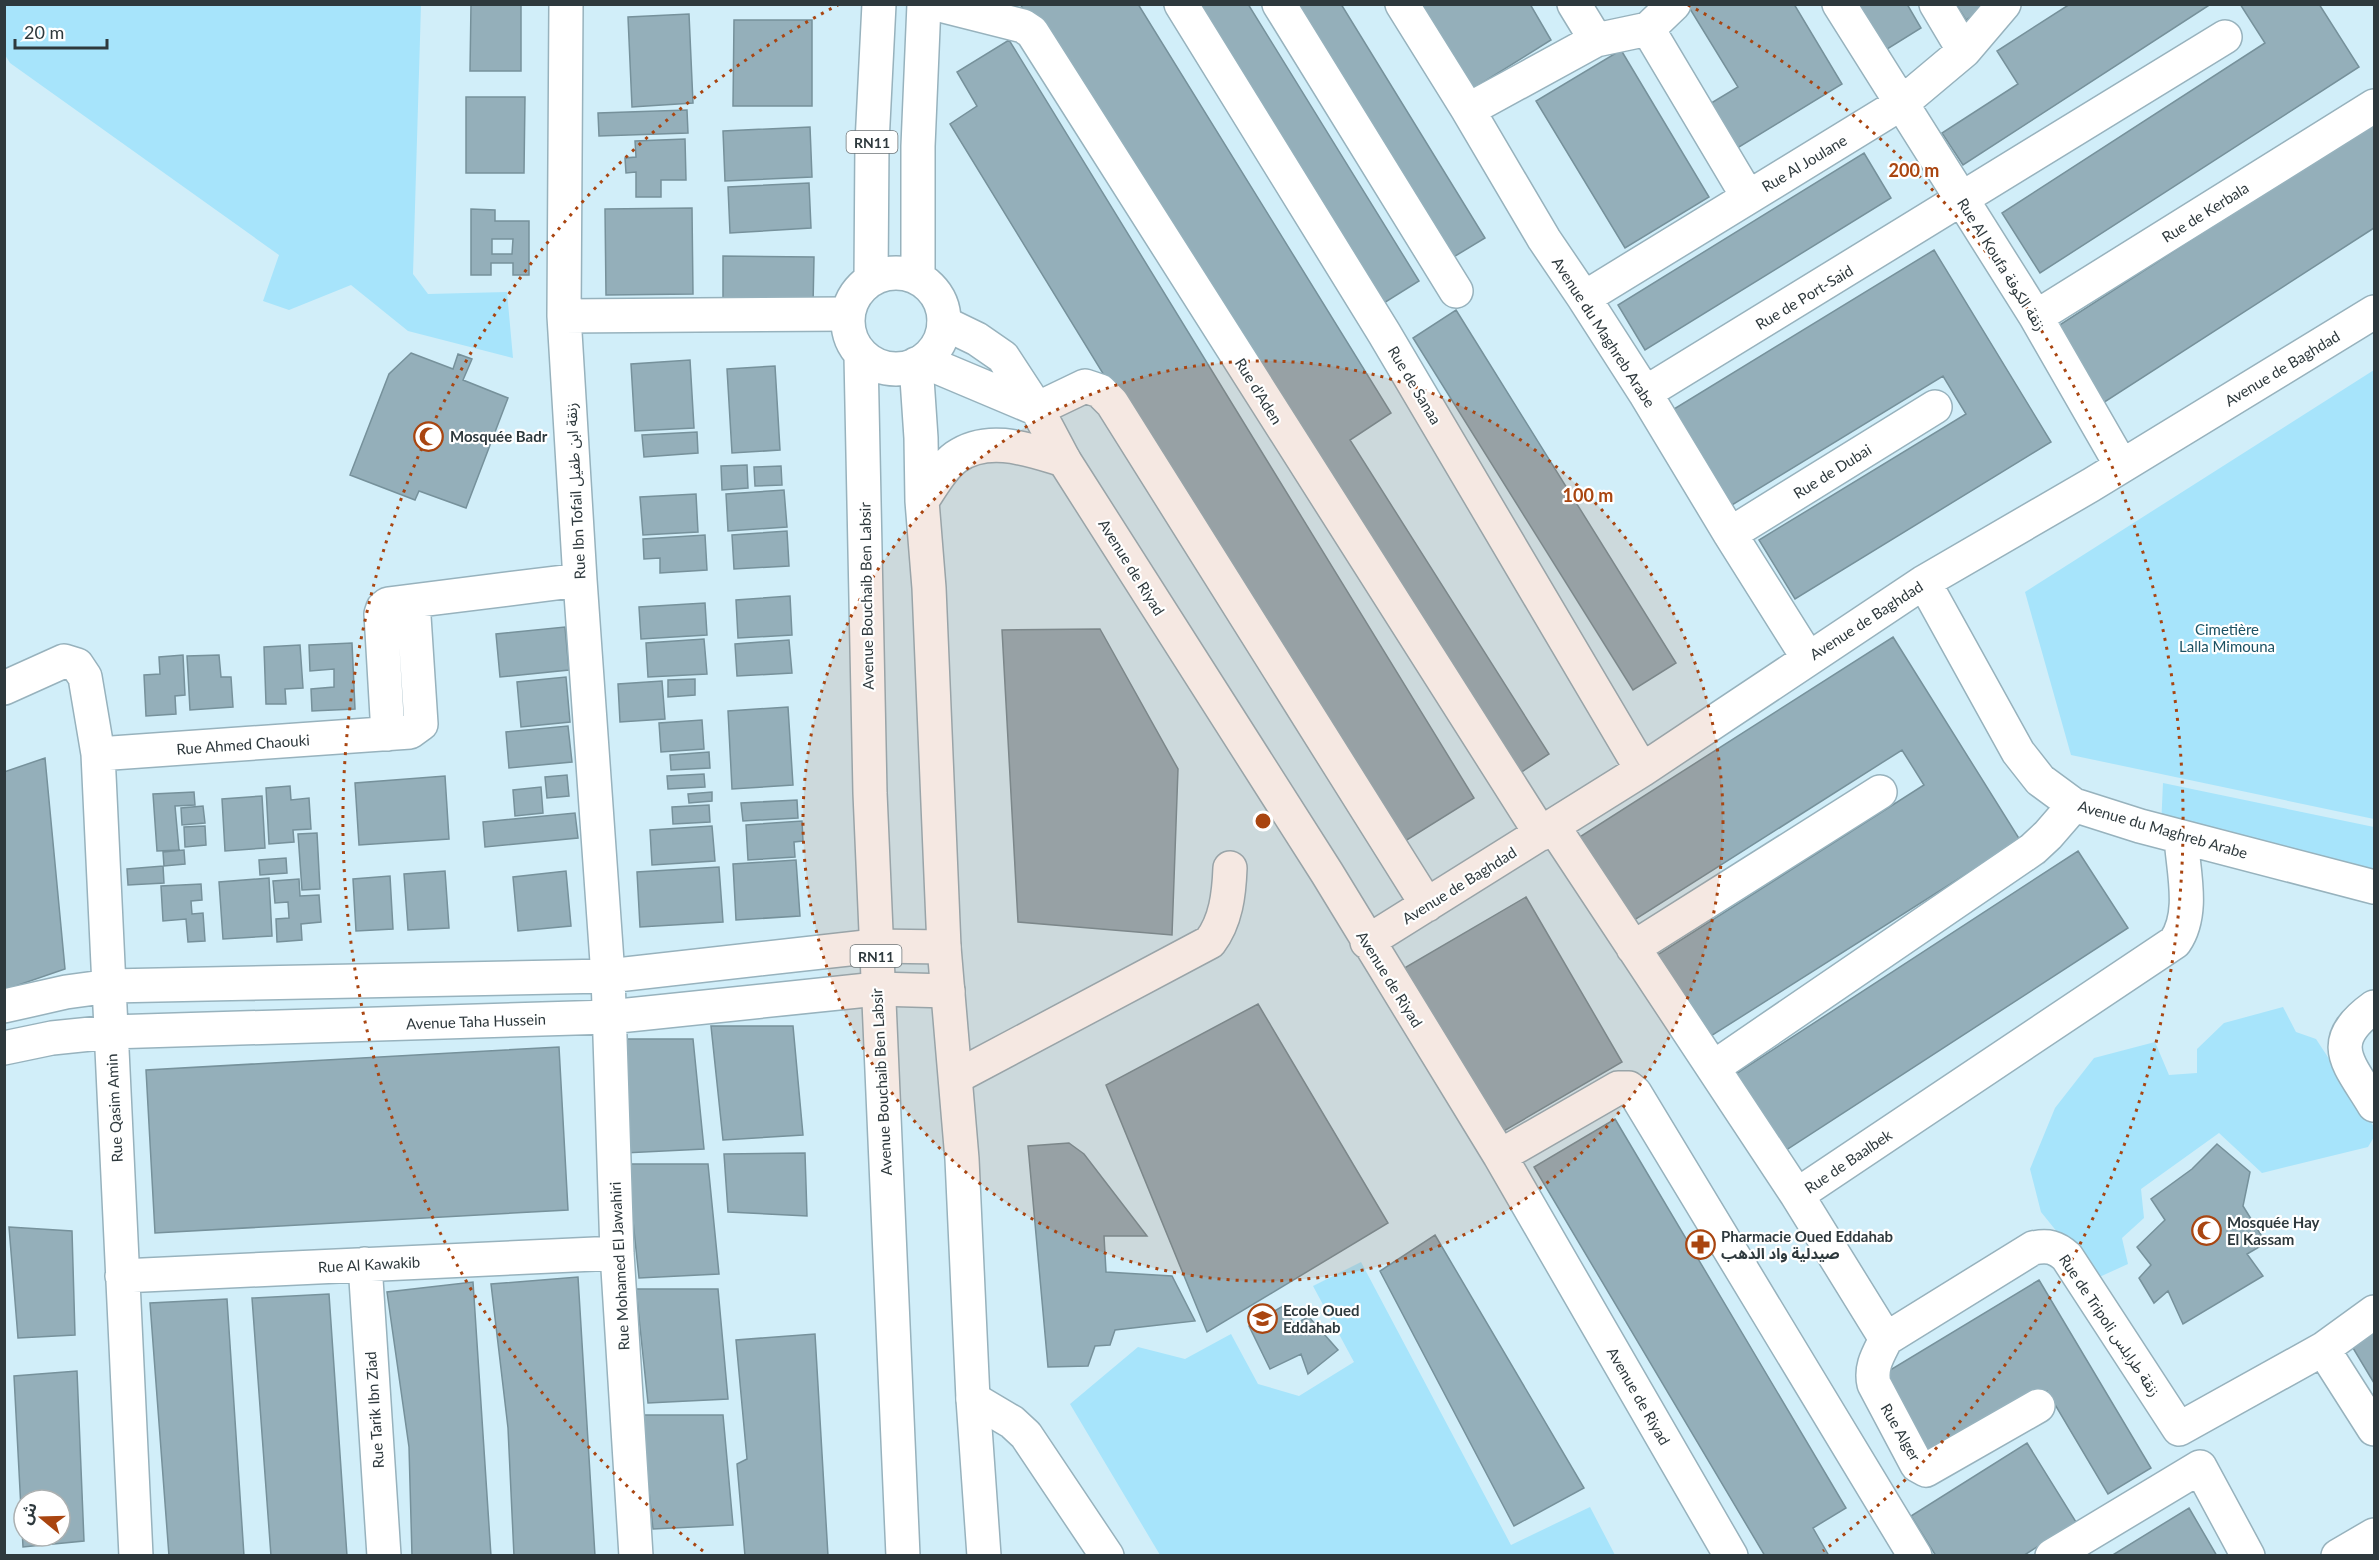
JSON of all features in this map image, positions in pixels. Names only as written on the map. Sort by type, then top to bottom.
[{"type":"street","name":"Rue Ibn Tofail زنقة ابن طفيل","points":[[566,4],[564,316],[608,976]]},
{"type":"street","name":"RN11","points":[[871,280],[872,143],[879,4]]},
{"type":"street","name":"RN11","points":[[918,278],[918,146],[924,4]]},
{"type":"street","name":"Rue d'Aden","points":[[936,4],[1023,26],[1032,32],[1547,830]]},
{"type":"street","name":"Rue de Sanaa","points":[[1181,4],[1384,333],[1642,770]]},
{"type":"street","points":[[1279,4],[1456,291]]},
{"type":"street","name":"Avenue du Maghreb Arabe","points":[[1402,4],[1544,239],[1645,393],[1808,658]]},
{"type":"street","points":[[1574,4],[1596,40]]},
{"type":"street","points":[[1468,110],[1596,40],[1648,29],[1674,4]]},
{"type":"street","name":"Rue Al Koufa زنقة الكوفة","points":[[1839,4],[2036,317],[2121,465]]},
{"type":"street","points":[[1936,4],[1964,51]]},
{"type":"street","name":"Rue Al Joulane","points":[[1584,298],[1902,103],[1964,51],[2004,4]]},
{"type":"street","points":[[1648,29],[1748,196]]},
{"type":"street","name":"Rue de Port-Said","points":[[1645,393],[2225,37]]},
{"type":"street","name":"Rue de Kerbala","points":[[2036,317],[2374,106]]},
{"type":"street","points":[[564,316],[848,314],[852,300],[860,289],[871,280],[886,274],[902,273],[918,278],[929,286],[943,309],[944,323],[938,344],[919,363],[903,368],[890,369],[870,363],[861,356]]},
{"type":"street","name":"Avenue de Baghdad","points":[[1367,942],[1642,770],[1924,582],[2091,485],[2374,312]]},
{"type":"street","name":"RN11","points":[[848,314],[852,339],[861,356]]},
{"type":"street","name":"Avenue de Riyad","points":[[944,323],[977,339],[1003,357],[1037,409],[1064,460],[1327,873],[1367,942],[1500,1156],[1731,1556]]},
{"type":"street","name":"Avenue Bouchaib Ben Labsir","points":[[861,356],[875,946],[903,1556]]},
{"type":"street","points":[[919,363],[1037,409],[1085,386],[1100,391],[1112,403],[1427,905]]},
{"type":"street","points":[[919,363],[922,501],[929,588],[944,947],[962,1159],[973,1399],[984,1556]]},
{"type":"street","name":"Rue de Dubai","points":[[1730,534],[1935,407]]},
{"type":"street","points":[[922,501],[941,473],[956,457],[975,448],[1000,445],[1064,460]]},
{"type":"street","name":"Rue Ahmed Chaouki","points":[[98,754],[410,732],[421,724],[413,601],[580,580]]},
{"type":"street","name":"Avenue du Maghreb Arabe","points":[[1924,582],[2018,752],[2040,780],[2074,805],[2181,837],[2374,887]]},
{"type":"street","name":"Rue Qasim Amin","points":[[4,688],[64,661],[77,665],[85,677],[98,754],[135,1556]]},
{"type":"street","points":[[1633,948],[1880,792]]},
{"type":"street","points":[[1714,1067],[2033,849],[2049,835],[2074,805]]},
{"type":"street","name":"Rue de Baalbek","points":[[1547,830],[1633,948],[1797,1195],[2175,942],[2183,930],[2187,915],[2181,837]]},
{"type":"street","points":[[956,1077],[1210,942],[1218,932],[1227,904],[1230,868]]},
{"type":"street","points":[[4,1006],[66,992],[110,986],[608,976],[875,946],[944,947]]},
{"type":"street","name":"Rue Mohamed El Jawahiri","points":[[608,976],[617,1253],[636,1556]]},
{"type":"street","name":"Avenue Taha Hussein","points":[[4,1048],[52,1038],[110,1032],[609,1017],[877,989],[948,991]]},
{"type":"street","points":[[2374,1007],[2361,1017],[2348,1032],[2344,1044],[2346,1058],[2374,1105]]},
{"type":"street","points":[[1500,1156],[1618,1088],[1629,1088],[1635,1093],[1915,1556]]},
{"type":"street","points":[[1797,1195],[1886,1339]]},
{"type":"street","name":"Rue de Tripoli زنقة طرابلس","points":[[1886,1339],[2033,1248],[2045,1246],[2056,1248],[2067,1257],[2178,1429]]},
{"type":"street","name":"Rue Al Kawakib","points":[[122,1276],[617,1253]]},
{"type":"street","name":"Rue Tarik Ibn Ziad","points":[[364,1264],[384,1556]]},
{"type":"street","points":[[2248,1556],[2178,1429],[2323,1349],[2374,1312]]},
{"type":"street","name":"Rue Alger","points":[[1886,1339],[1874,1363],[1872,1374],[1874,1384],[1917,1465],[1926,1470],[2038,1406]]},
{"type":"street","points":[[2323,1349],[2374,1429]]},
{"type":"street","points":[[973,1399],[1011,1422],[1026,1435],[1107,1556]]},
{"type":"street","points":[[2052,1556],[2199,1467]]},
{"type":"street","points":[[2338,1556],[2374,1535]]},
{"type":"green space","points":[[4,5],[421,5],[413,274],[428,294],[507,292],[513,358],[408,331],[351,285],[289,310],[263,301],[279,255],[10,63],[5,55]]},
{"type":"green space","name":"Cimetière Lalla Mimouna","points":[[2374,370],[2374,819],[2071,755],[2025,592]]},
{"type":"green space","points":[[2163,783],[2374,827],[2374,872],[2278,852],[2265,841],[2161,827]]},
{"type":"green space","points":[[2283,1007],[2296,1032],[2316,1039],[2374,1127],[2374,1137],[2368,1147],[2262,1173],[2219,1133],[2141,1189],[2144,1218],[2122,1238],[2128,1264],[2095,1279],[2041,1212],[2030,1169],[2055,1108],[2094,1058],[2155,1042],[2169,1075],[2197,1073],[2197,1049],[2224,1023]]},
{"type":"green space","points":[[1361,1262],[1511,1545],[1590,1507],[1615,1555],[1160,1555],[1070,1404],[1138,1347],[1185,1359],[1231,1334],[1258,1384],[1299,1396],[1354,1362],[1313,1286]]},
{"type":"building","points":[[471,4],[521,4],[521,71],[470,71]]},
{"type":"building","points":[[1020,4],[1138,4],[1391,413],[1350,440],[1549,754],[1508,781]]},
{"type":"building","points":[[1189,4],[1248,4],[1419,281],[1376,308]]},
{"type":"building","points":[[1282,4],[1341,4],[1485,238],[1442,264]]},
{"type":"building","points":[[1412,4],[1530,4],[1551,40],[1466,93]]},
{"type":"building","points":[[1687,4],[1794,4],[1842,84],[1726,155],[1698,111],[1738,87]]},
{"type":"building","points":[[1844,4],[1907,4],[1921,28],[1876,56]]},
{"type":"building","points":[[1956,4],[1990,4],[1966,20]]},
{"type":"building","points":[[2070,4],[2211,4],[1963,165],[1942,133],[2018,84],[1997,51]]},
{"type":"building","points":[[2240,4],[2319,4],[2359,67],[2040,273],[2002,213],[2265,43]]},
{"type":"building","points":[[689,14],[693,103],[632,107],[628,17]]},
{"type":"building","points":[[734,20],[812,20],[812,106],[733,106]]},
{"type":"building","points":[[1009,40],[1474,798],[1394,848],[950,124],[977,106],[957,72]]},
{"type":"building","points":[[1621,50],[1709,197],[1625,248],[1536,101]]},
{"type":"building","points":[[466,97],[525,97],[524,173],[466,173]]},
{"type":"building","points":[[687,110],[688,133],[599,136],[598,113]]},
{"type":"building","points":[[2374,122],[2374,228],[2103,403],[2055,328]]},
{"type":"building","points":[[810,127],[812,177],[725,181],[723,131]]},
{"type":"building","points":[[685,139],[686,180],[661,180],[661,197],[636,197],[636,172],[626,173],[625,158],[636,157],[635,141]]},
{"type":"building","points":[[1864,153],[1891,198],[1645,350],[1618,305]]},
{"type":"building","points":[[809,183],[811,228],[730,233],[728,187]]},
{"type":"building","points":[[692,208],[693,294],[606,295],[605,209]]},
{"type":"building","points":[[471,209],[495,210],[495,221],[529,221],[529,275],[513,275],[513,263],[491,263],[491,275],[471,275]],"holes":[[[492,239],[513,239],[512,254],[492,254]]]},
{"type":"building","points":[[1934,250],[2051,442],[1795,599],[1759,540],[1966,414],[1943,376],[1732,505],[1674,409]]},
{"type":"building","points":[[723,256],[814,257],[813,306],[723,305]]},
{"type":"building","points":[[1456,310],[1676,663],[1633,690],[1413,338]]},
{"type":"building","name":"Mosquée Badr","points":[[411,353],[453,369],[458,354],[472,359],[463,380],[508,398],[466,508],[419,491],[415,500],[350,475],[389,374]]},
{"type":"building","points":[[690,360],[694,428],[635,431],[631,364]]},
{"type":"building","points":[[775,366],[780,450],[732,453],[727,369]]},
{"type":"building","points":[[697,432],[698,453],[644,457],[642,435]]},
{"type":"building","points":[[747,465],[748,488],[722,490],[721,466]]},
{"type":"building","points":[[781,466],[782,485],[755,486],[754,467]]},
{"type":"building","points":[[784,490],[787,527],[728,531],[726,494]]},
{"type":"building","points":[[696,494],[698,532],[643,535],[640,497]]},
{"type":"building","points":[[787,531],[789,566],[734,569],[732,535]]},
{"type":"building","points":[[705,535],[707,570],[660,573],[660,558],[644,559],[643,539]]},
{"type":"building","points":[[790,596],[792,635],[738,638],[736,600]]},
{"type":"building","points":[[705,603],[707,635],[641,639],[639,607]]},
{"type":"building","points":[[565,627],[569,670],[500,677],[496,634]]},
{"type":"building","points":[[1100,629],[1178,769],[1172,935],[1018,922],[1002,630]]},
{"type":"building","points":[[1893,637],[2020,840],[1703,1041],[1651,959],[1924,785],[1902,750],[1628,924],[1575,840]]},
{"type":"building","points":[[704,639],[707,674],[648,677],[646,643]]},
{"type":"building","points":[[789,640],[792,673],[737,676],[735,644]]},
{"type":"building","points":[[352,643],[355,709],[312,711],[311,689],[334,687],[334,669],[310,671],[309,645]]},
{"type":"building","points":[[300,645],[303,688],[285,689],[286,704],[266,704],[264,647]]},
{"type":"building","points":[[183,655],[185,695],[175,696],[176,714],[146,716],[144,675],[160,674],[159,657]]},
{"type":"building","points":[[219,655],[221,677],[231,677],[233,707],[190,710],[187,656]]},
{"type":"building","points":[[566,677],[570,722],[521,727],[517,682]]},
{"type":"building","points":[[695,679],[695,695],[668,697],[668,680]]},
{"type":"building","points":[[662,681],[665,719],[620,722],[618,684]]},
{"type":"building","points":[[788,707],[793,785],[732,789],[728,711]]},
{"type":"building","points":[[702,720],[704,749],[661,752],[659,723]]},
{"type":"building","points":[[568,726],[572,762],[509,768],[506,732]]},
{"type":"building","points":[[709,752],[710,768],[671,770],[670,755]]},
{"type":"building","points":[[45,758],[65,969],[4,990],[4,772]]},
{"type":"building","points":[[704,774],[705,787],[668,789],[667,776]]},
{"type":"building","points":[[567,775],[569,796],[547,798],[545,777]]},
{"type":"building","points":[[445,776],[449,839],[359,845],[355,783]]},
{"type":"building","points":[[290,786],[291,800],[309,798],[311,829],[293,830],[294,842],[269,844],[266,788]]},
{"type":"building","points":[[541,787],[543,813],[515,816],[513,790]]},
{"type":"building","points":[[194,792],[195,805],[175,806],[179,850],[157,851],[153,794]]},
{"type":"building","points":[[712,792],[712,801],[689,803],[688,794]]},
{"type":"building","points":[[262,796],[265,848],[225,851],[222,799]]},
{"type":"building","points":[[797,800],[798,818],[743,821],[741,803]]},
{"type":"building","points":[[709,805],[710,822],[673,824],[672,807]]},
{"type":"building","points":[[203,806],[205,823],[182,825],[181,808]]},
{"type":"building","points":[[575,813],[578,838],[485,847],[483,822]]},
{"type":"building","points":[[802,821],[803,841],[794,842],[795,857],[748,860],[746,825]]},
{"type":"building","points":[[205,826],[206,845],[185,847],[184,827]]},
{"type":"building","points":[[712,826],[715,861],[652,865],[650,830]]},
{"type":"building","points":[[317,833],[320,889],[302,890],[298,834]]},
{"type":"building","points":[[184,850],[185,864],[164,866],[163,852]]},
{"type":"building","points":[[2078,851],[2128,928],[1777,1156],[1728,1079]]},
{"type":"building","points":[[286,858],[287,873],[260,875],[259,860]]},
{"type":"building","points":[[796,860],[800,916],[736,920],[733,864]]},
{"type":"building","points":[[163,866],[164,883],[128,885],[127,869]]},
{"type":"building","points":[[719,867],[723,922],[640,927],[637,872]]},
{"type":"building","points":[[445,871],[449,928],[408,930],[404,874]]},
{"type":"building","points":[[566,871],[571,926],[518,931],[513,877]]},
{"type":"building","points":[[390,876],[393,929],[356,931],[353,879]]},
{"type":"building","points":[[269,878],[272,936],[223,939],[219,882]]},
{"type":"building","points":[[299,879],[300,896],[319,895],[321,922],[301,924],[302,940],[277,942],[276,919],[289,918],[288,902],[275,903],[273,881]]},
{"type":"building","points":[[201,884],[202,900],[191,901],[192,914],[203,913],[205,941],[188,942],[186,919],[163,921],[161,886]]},
{"type":"building","points":[[1526,897],[1622,1062],[1497,1135],[1401,970]]},
{"type":"building","points":[[1258,1004],[1388,1223],[1207,1332],[1106,1085]]},
{"type":"building","points":[[711,1026],[793,1026],[803,1135],[723,1140]]},
{"type":"building","points":[[612,1039],[693,1039],[704,1149],[624,1153]]},
{"type":"building","points":[[559,1047],[568,1210],[155,1233],[146,1070]]},
{"type":"building","points":[[1615,1119],[1846,1508],[1813,1528],[1829,1556],[1765,1556],[1534,1167]]},
{"type":"building","points":[[1069,1143],[1084,1154],[1147,1236],[1104,1236],[1106,1272],[1172,1276],[1195,1321],[1115,1330],[1110,1345],[1095,1346],[1088,1366],[1048,1367],[1028,1146]]},
{"type":"building","name":"Mosquée Hay El Kassam","points":[[2217,1144],[2250,1172],[2243,1206],[2266,1243],[2247,1254],[2263,1276],[2183,1324],[2168,1291],[2154,1303],[2139,1278],[2151,1265],[2137,1247],[2165,1220],[2151,1199],[2192,1169]]},
{"type":"building","points":[[805,1153],[807,1216],[728,1212],[724,1154]]},
{"type":"building","points":[[627,1164],[708,1164],[719,1274],[639,1278]]},
{"type":"building","points":[[9,1227],[72,1231],[75,1335],[18,1338]]},
{"type":"building","points":[[1435,1235],[1584,1488],[1514,1526],[1380,1271]]},
{"type":"building","points":[[578,1277],[595,1556],[514,1556],[508,1428],[491,1284]]},
{"type":"building","points":[[2039,1280],[2151,1468],[2108,1494],[2047,1391],[1928,1462],[1877,1378]]},
{"type":"building","points":[[473,1282],[491,1556],[412,1556],[409,1447],[387,1292]]},
{"type":"building","points":[[636,1289],[718,1289],[728,1399],[648,1403]]},
{"type":"building","points":[[329,1294],[347,1556],[271,1556],[252,1298]]},
{"type":"building","points":[[227,1299],[244,1556],[169,1556],[150,1303]]},
{"type":"building","points":[[1283,1306],[1294,1324],[1309,1317],[1338,1350],[1308,1374],[1301,1354],[1270,1369],[1249,1326]]},
{"type":"building","points":[[2374,1327],[2374,1383],[2350,1343]]},
{"type":"building","points":[[815,1334],[828,1556],[745,1556],[737,1464],[747,1459],[736,1340]]},
{"type":"building","points":[[77,1371],[84,1541],[72,1542],[72,1488],[20,1488],[14,1376]]},
{"type":"building","points":[[641,1415],[723,1415],[733,1525],[653,1529]]},
{"type":"building","points":[[2027,1443],[2076,1522],[2023,1556],[1936,1556],[1911,1516]]},
{"type":"building","points":[[2189,1508],[2217,1556],[2111,1556]]},
{"type":"place","name":"Mosquée Badr","points":[[429,436]]},
{"type":"place","name":"Mosquée Hay El Kassam","points":[[2206,1231]]},
{"type":"place","name":"Pharmacie Oued Eddahab صيدلية واد الدهب","points":[[1700,1245]]},
{"type":"place","name":"Ecole Oued Eddahab","points":[[1262,1319]]}]
